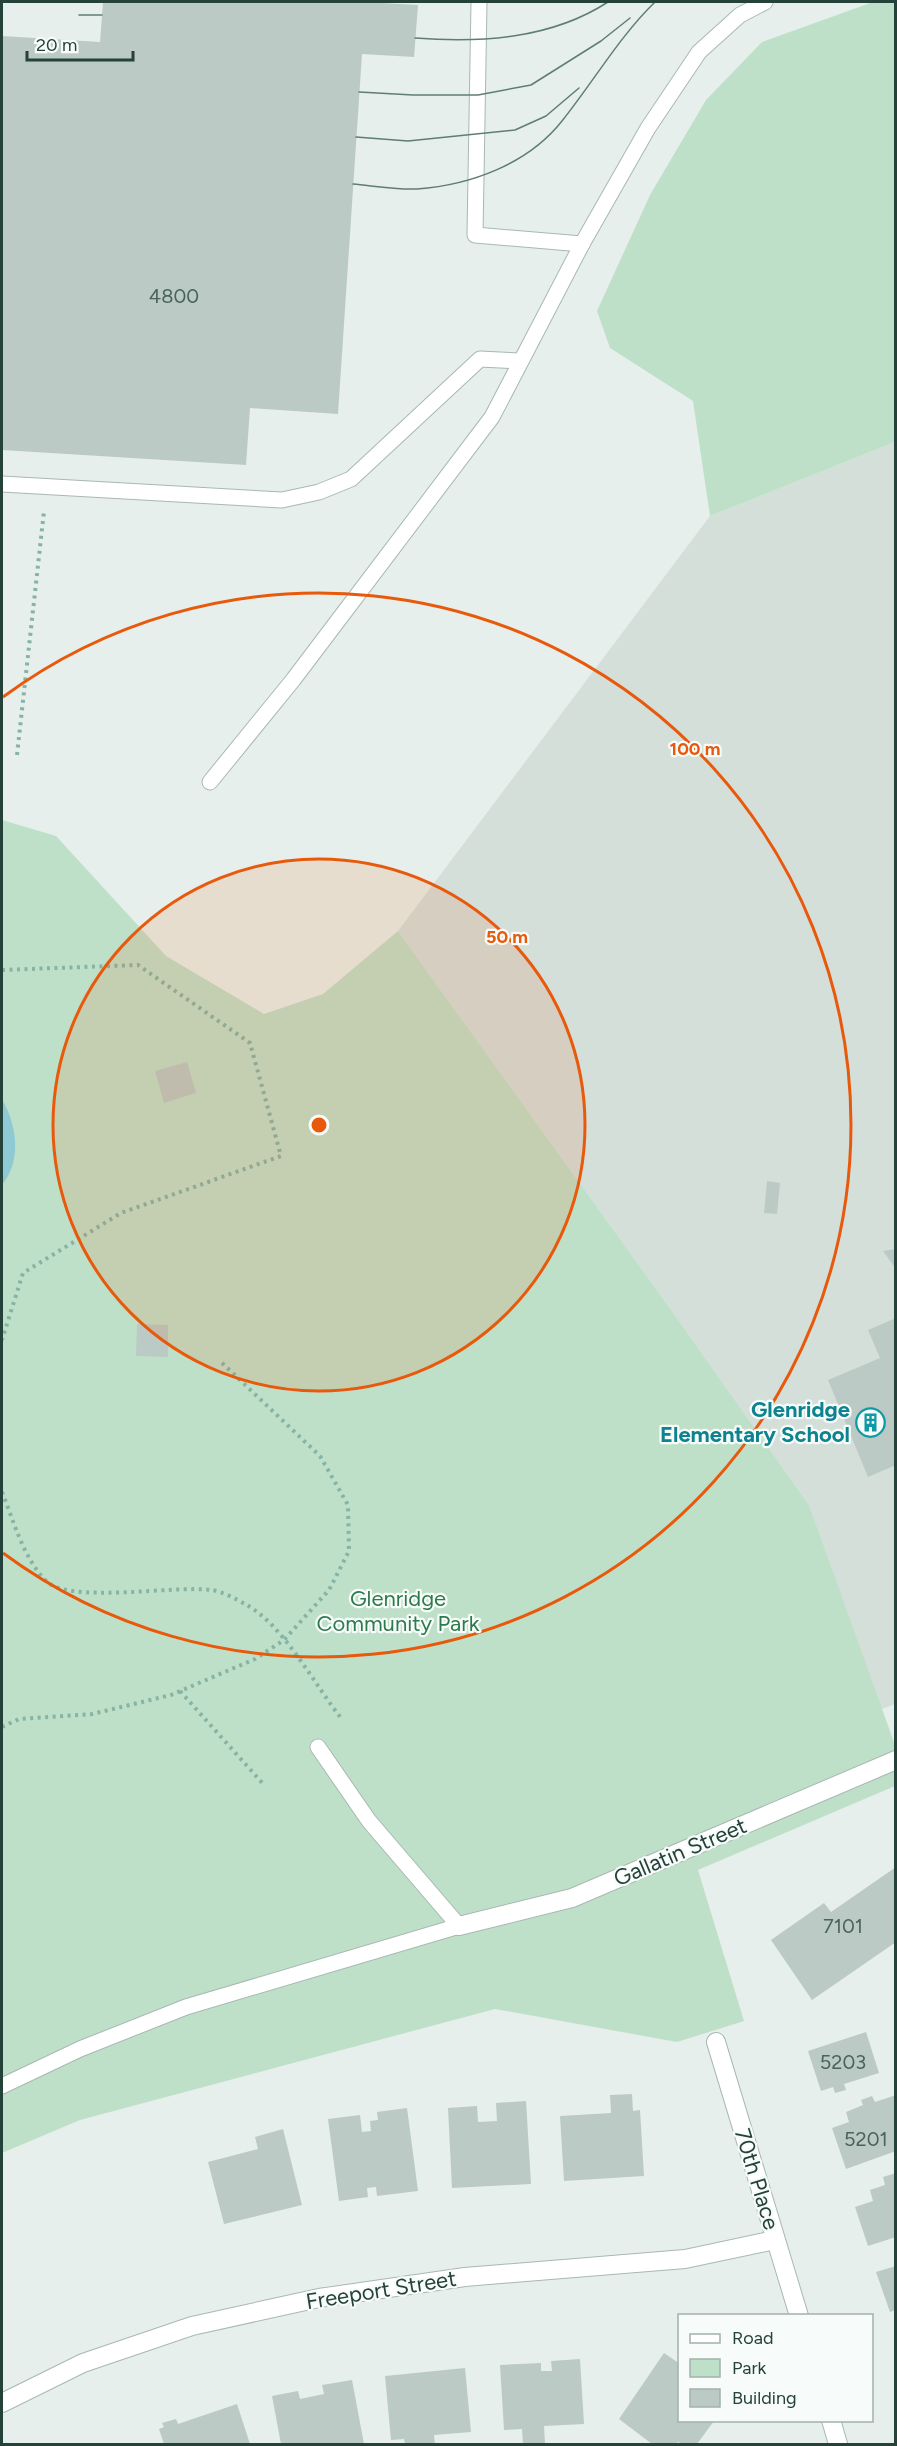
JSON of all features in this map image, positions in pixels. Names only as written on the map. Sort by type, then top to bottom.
[{"type":"street","name":"Gallatin Street","points":[[459,1926],[572,1898],[896,1760]]},
{"type":"street","name":"70th Place","points":[[716,2042],[797,2314]]},
{"type":"street","name":"Freeport Street","points":[[2,2403],[83,2363],[192,2326],[308,2301],[465,2277],[686,2259],[775,2240]]},
{"type":"street","points":[[831,2422],[838,2445]]},
{"type":"lane","points":[[479,2],[475,235],[582,244]]},
{"type":"lane","points":[[210,782],[293,680],[492,417],[550,310],[582,244],[648,128],[699,52],[740,15],[765,2]]},
{"type":"lane","points":[[2,484],[282,500],[319,492],[351,479],[480,359],[520,362]]},
{"type":"lane","points":[[2,2086],[80,2049],[186,2007],[459,1926],[369,1821],[318,1747]]},
{"type":"path","points":[[17,755],[47,486]]},
{"type":"path","points":[[2,970],[138,965],[250,1043],[281,1156],[120,1213],[23,1273],[2,1340]]},
{"type":"path","points":[[2,1727],[19,1719],[92,1714],[180,1691],[255,1659],[284,1640],[329,1590],[349,1551],[348,1505],[320,1456],[220,1361]]},
{"type":"path","points":[[2,1492],[26,1552],[47,1582],[81,1593],[213,1590],[247,1605],[275,1629],[299,1657],[321,1693],[341,1718]]},
{"type":"path","points":[[180,1691],[265,1786]]},
{"type":"shaded area","points":[[895,442],[895,1704],[880,1710],[809,1505],[398,931],[710,516]]},
{"type":"green space","points":[[873,2],[895,2],[895,442],[710,516],[693,401],[610,348],[597,311],[650,195],[706,100],[762,42]]},
{"type":"green space","name":"Glenridge Community Park","points":[[2,820],[56,836],[166,956],[264,1014],[323,994],[398,931],[809,1505],[895,1745],[895,1786],[698,1870],[744,2021],[677,2042],[495,2009],[80,2120],[2,2153]]},
{"type":"water","points":[[2,1099],[14,1131],[15,1154],[13,1165],[2,1185]]},
{"type":"building","points":[[103,2],[363,2],[418,5],[414,57],[362,54],[338,414],[250,408],[246,465],[2,450],[2,36],[100,42]]},
{"type":"building","points":[[187,1062],[196,1093],[164,1103],[155,1071]]},
{"type":"building","points":[[767,1181],[780,1183],[777,1214],[764,1213]]},
{"type":"building","points":[[896,1249],[896,1269],[883,1251]]},
{"type":"building","name":"Glenridge Elementary School","points":[[896,1318],[896,1465],[868,1477],[828,1380],[880,1358],[868,1330]]},
{"type":"building","points":[[137,1324],[168,1325],[168,1357],[136,1356]]},
{"type":"building","points":[[896,1867],[896,1942],[812,2000],[771,1940],[824,1903],[831,1912]]},
{"type":"building","points":[[866,2032],[879,2073],[844,2084],[846,2090],[835,2093],[833,2087],[821,2091],[808,2051]]},
{"type":"building","points":[[632,2094],[633,2111],[640,2110],[644,2176],[564,2181],[560,2116],[611,2113],[610,2095]]},
{"type":"building","points":[[896,2095],[896,2151],[846,2169],[832,2128],[849,2122],[846,2112],[863,2105],[861,2100],[872,2096],[875,2102]]},
{"type":"building","points":[[526,2101],[531,2184],[452,2188],[448,2108],[477,2106],[478,2122],[497,2121],[496,2103]]},
{"type":"building","points":[[407,2108],[418,2191],[377,2196],[376,2187],[367,2188],[368,2197],[339,2201],[328,2119],[360,2115],[362,2132],[371,2131],[370,2121],[378,2120],[377,2112]]},
{"type":"building","points":[[283,2129],[302,2205],[224,2224],[208,2162],[258,2149],[255,2137]]},
{"type":"building","points":[[896,2173],[896,2237],[868,2246],[855,2207],[873,2201],[870,2190],[885,2185],[883,2177]]},
{"type":"building","points":[[896,2266],[896,2310],[890,2312],[876,2272]]},
{"type":"building","points":[[664,2353],[678,2363],[678,2422],[713,2422],[697,2444],[678,2442],[676,2444],[652,2444],[619,2419]]},
{"type":"building","points":[[580,2359],[584,2424],[544,2426],[545,2443],[523,2444],[522,2429],[504,2430],[500,2365],[541,2363],[541,2371],[552,2371],[551,2361]]},
{"type":"building","points":[[465,2368],[471,2432],[434,2435],[435,2444],[405,2444],[404,2439],[391,2440],[385,2376]]},
{"type":"building","points":[[352,2380],[364,2444],[281,2444],[272,2396],[298,2391],[300,2399],[324,2394],[322,2385]]},
{"type":"building","points":[[237,2404],[250,2444],[164,2444],[159,2429],[164,2427],[162,2423],[176,2419],[178,2424]]},
{"type":"tram line","points":[[415,38],[465,40],[515,36],[563,24],[608,2]]},
{"type":"tram line","points":[[353,184],[401,189],[437,187],[478,177],[515,160],[533,149],[562,121],[618,44],[655,2]]},
{"type":"tram line","points":[[79,15],[102,15]]},
{"type":"tram line","points":[[359,92],[478,95],[531,85],[601,41],[630,18]]},
{"type":"tram line","points":[[356,137],[408,141],[515,130],[546,116],[579,88]]},
{"type":"place","name":"Glenridge Elementary School","points":[[871,1422]]}]
